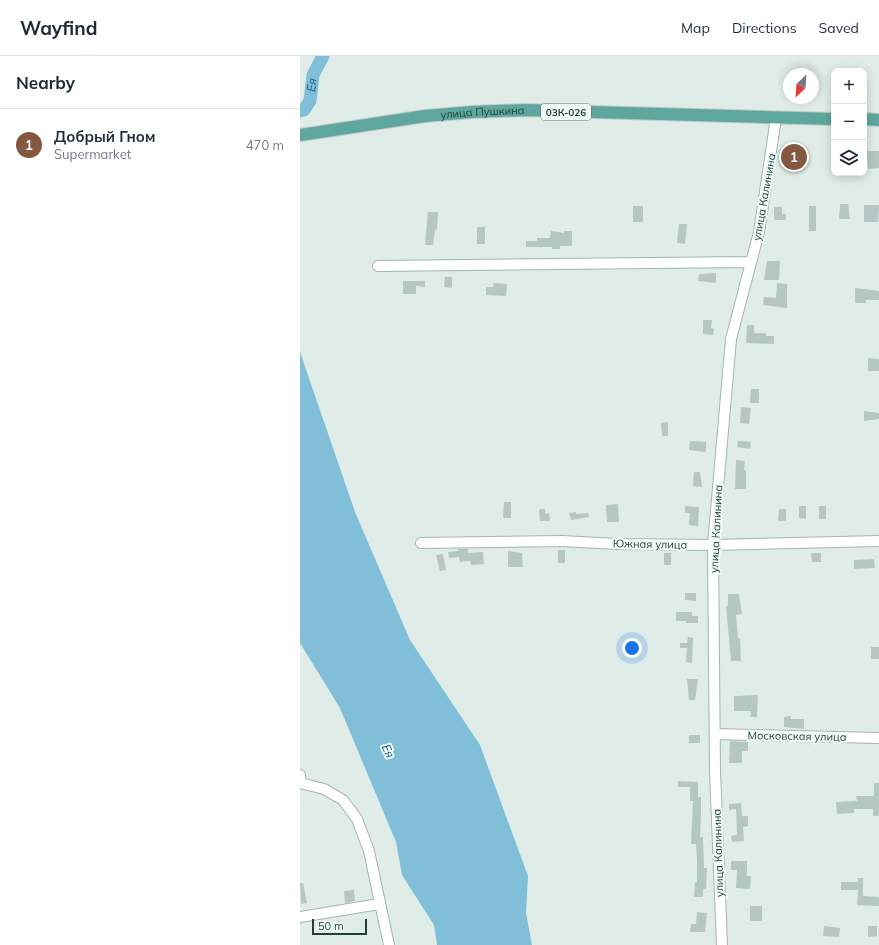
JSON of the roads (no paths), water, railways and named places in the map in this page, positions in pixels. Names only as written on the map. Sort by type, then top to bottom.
[{"type":"main road","name":"улица Пушкина","points":[[300,135],[425,116],[525,110],[831,119]]},
{"type":"main road","points":[[867,119],[879,120]]},
{"type":"street","name":"улица Калинина","points":[[722,945],[715,734],[713,545],[731,339],[759,232],[776,118]]},
{"type":"street","points":[[378,266],[750,262]]},
{"type":"street","name":"Южная улица","points":[[421,543],[562,541],[617,544],[713,545],[879,541]]},
{"type":"street","name":"Московская улица","points":[[715,734],[879,738]]},
{"type":"street","points":[[300,781],[324,789],[343,800],[357,819],[369,851],[379,904],[389,945]]},
{"type":"street","points":[[300,917],[379,904]]},
{"type":"water","points":[[300,352],[355,512],[410,640],[480,745],[528,876],[526,913],[532,945],[437,945],[434,925],[402,875],[396,842],[340,708],[300,643]]},
{"type":"waterway","name":"Ея","points":[[300,111],[304,110],[310,101],[313,75],[323,56]]},
{"type":"place","name":"Добрый Гном","points":[[794,157]]}]
